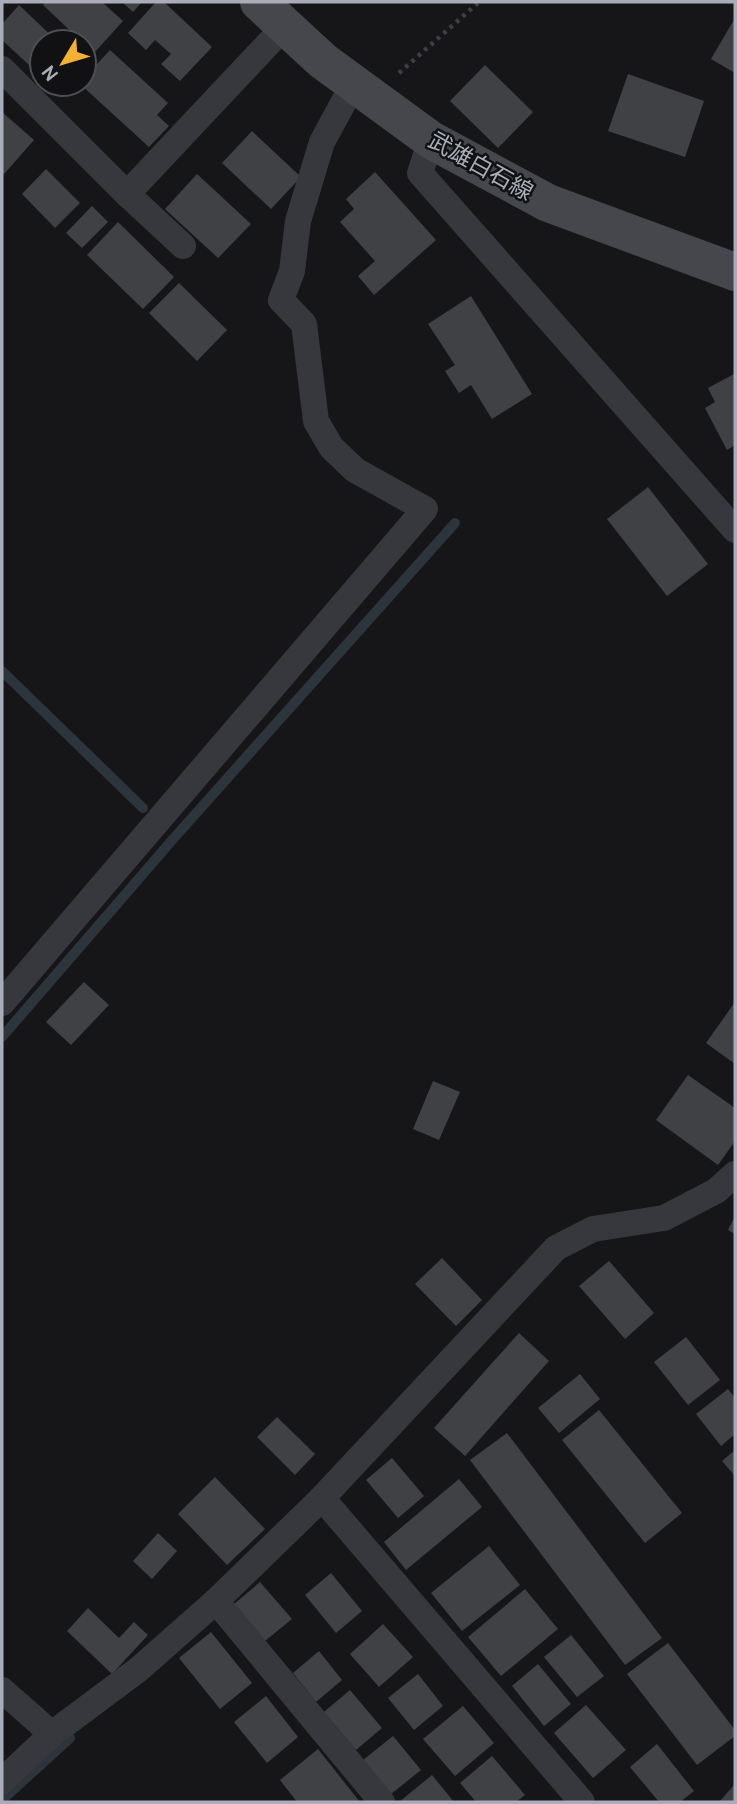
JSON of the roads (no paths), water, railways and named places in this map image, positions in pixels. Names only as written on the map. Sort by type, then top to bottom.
[{"type":"main road","name":"武雄白石線","points":[[272,14],[323,61],[431,140],[548,203],[735,272]]},
{"type":"street","points":[[127,194],[272,14]]},
{"type":"street","points":[[2,69],[183,246]]},
{"type":"street","points":[[2,1003],[425,509],[355,470],[331,447],[316,421],[304,324],[281,300],[292,271],[298,221],[322,142],[363,90]]},
{"type":"street","points":[[431,140],[420,173],[735,530]]},
{"type":"street","points":[[2,1781],[52,1734],[139,1669],[216,1601],[322,1498],[556,1248],[593,1228],[664,1218],[716,1191],[735,1174]]},
{"type":"street","points":[[322,1498],[582,1802]]},
{"type":"street","points":[[216,1601],[382,1802]]},
{"type":"street","points":[[2,1690],[52,1734]]},
{"type":"waterway","points":[[2,1037],[174,838],[455,523]]},
{"type":"waterway","points":[[2,671],[143,808]]},
{"type":"waterway","points":[[2,1800],[70,1738],[61,1730]]}]
